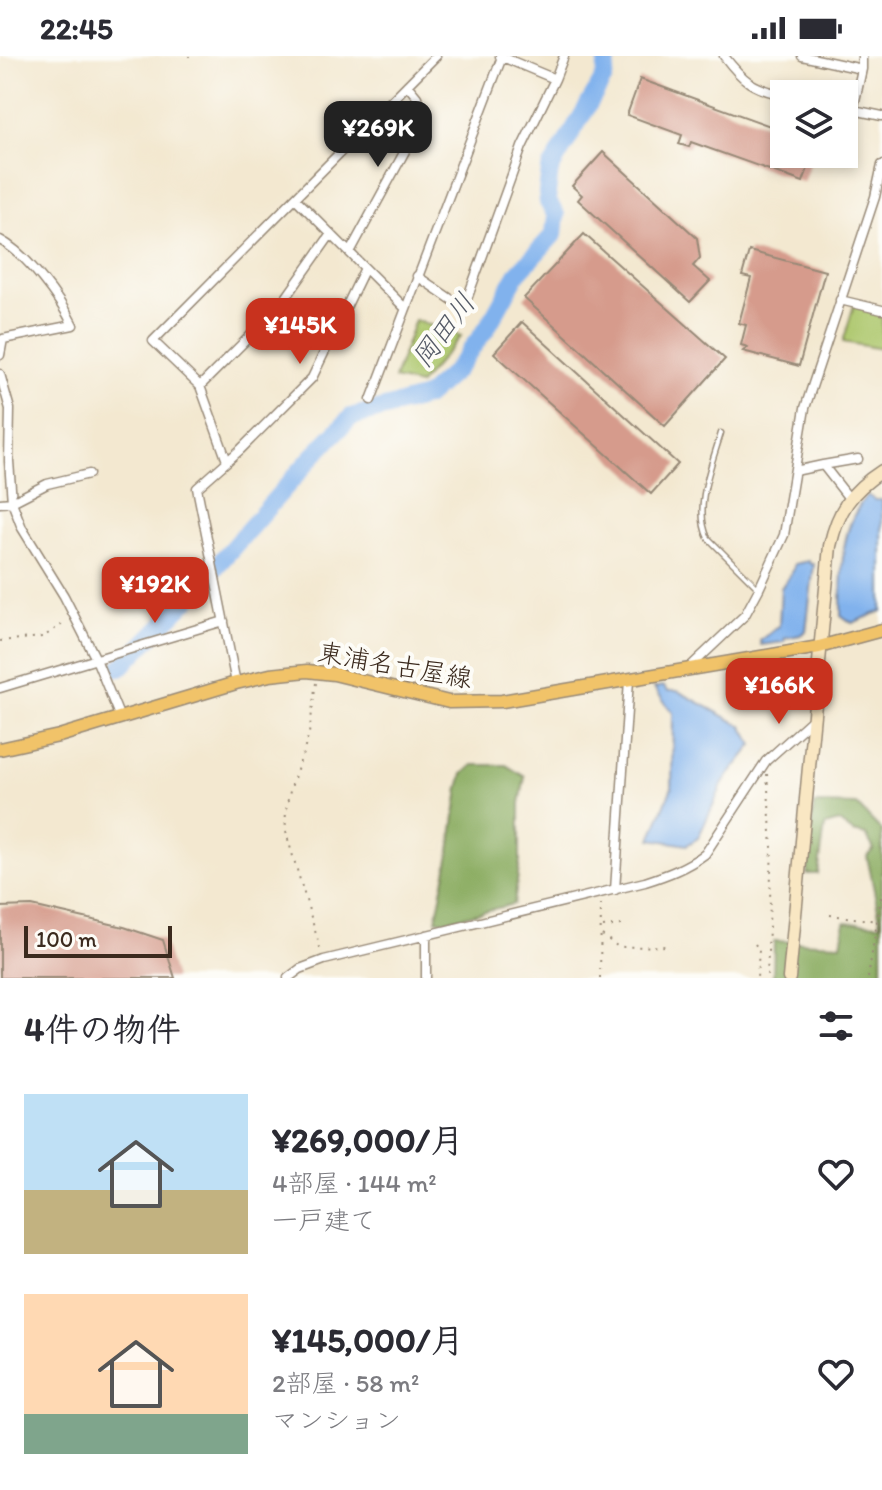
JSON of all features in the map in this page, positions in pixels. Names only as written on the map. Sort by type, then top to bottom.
[{"type":"main road","name":"東浦名古屋線","points":[[0,749],[59,736],[270,675],[317,672],[449,702],[502,701],[819,647],[882,630]]},
{"type":"street","points":[[227,461],[200,386],[153,341],[436,56]]},
{"type":"street","points":[[371,400],[501,56],[555,79]]},
{"type":"street","points":[[417,276],[458,304],[466,302],[522,147],[564,56]]},
{"type":"street","points":[[724,56],[739,76],[759,90],[770,92]]},
{"type":"street","points":[[802,56],[862,69]]},
{"type":"street","points":[[858,80],[862,56]]},
{"type":"street","points":[[350,252],[412,138],[419,104],[407,85]]},
{"type":"street","points":[[858,111],[882,116]]},
{"type":"street","points":[[686,671],[745,615],[784,535],[805,408],[875,197],[882,165]]},
{"type":"street","points":[[295,198],[404,307]]},
{"type":"street","points":[[200,386],[281,305],[331,234]]},
{"type":"street","points":[[0,240],[12,247],[33,269],[73,325],[3,339],[0,355]]},
{"type":"street","points":[[236,683],[197,488],[312,378],[365,268]]},
{"type":"street","points":[[840,300],[882,310]]},
{"type":"street","points":[[0,374],[10,409],[12,502],[22,528],[96,659],[120,718]]},
{"type":"street","points":[[795,471],[858,459]]},
{"type":"street","points":[[823,465],[848,497]]},
{"type":"street","points":[[789,978],[830,546],[848,497],[882,471]]},
{"type":"street","points":[[0,503],[12,502],[47,484],[89,474]]},
{"type":"street","points":[[0,688],[224,621]]},
{"type":"street","points":[[615,890],[629,680]]},
{"type":"street","points":[[288,978],[300,969],[324,960],[615,890],[668,875],[693,863],[705,854],[766,761],[815,717]]},
{"type":"street","points":[[426,935],[426,978]]},
{"type":"lane","points":[[721,433],[703,505],[703,529],[708,538],[759,589]]},
{"type":"path","points":[[0,641],[43,637],[74,617]]},
{"type":"path","points":[[317,672],[309,734],[293,779],[285,823],[324,960]]},
{"type":"path","points":[[766,761],[772,847],[767,978]]},
{"type":"path","points":[[868,978],[882,891]]},
{"type":"path","points":[[600,978],[601,893]]},
{"type":"path","points":[[830,915],[877,921]]},
{"type":"path","points":[[601,927],[622,925]]},
{"type":"path","points":[[601,935],[617,946],[669,946]]},
{"type":"path","points":[[755,944],[759,950],[757,978]]},
{"type":"green space","points":[[854,305],[882,314],[882,349],[843,342]]},
{"type":"green space","points":[[415,320],[461,336],[419,385],[394,379]]},
{"type":"green space","points":[[473,765],[506,765],[525,777],[520,803],[520,860],[514,904],[444,921],[436,920],[459,788],[463,774]]},
{"type":"green space","points":[[814,804],[857,805],[882,831],[882,978],[773,978],[774,941],[841,944],[845,922],[881,924],[867,856],[874,849],[866,835],[853,832],[839,822],[825,826],[818,874],[807,874]]},
{"type":"water","points":[[867,495],[882,500],[882,611],[852,623],[841,615],[842,567],[851,522]]},
{"type":"water","points":[[809,561],[814,564],[806,631],[785,638],[784,642],[761,645],[760,641],[779,626],[781,588],[794,564]]},
{"type":"water","points":[[663,686],[742,726],[753,745],[724,781],[698,838],[687,845],[651,839],[672,787],[673,713],[654,688]]},
{"type":"building","points":[[640,79],[770,126],[770,168],[808,168],[803,182],[691,142],[689,147],[679,144],[682,135],[627,115]]},
{"type":"building","points":[[603,152],[697,238],[700,258],[693,266],[710,281],[690,302],[578,200],[582,195],[572,186]]},
{"type":"building","points":[[584,234],[725,359],[665,426],[524,298]]},
{"type":"building","points":[[749,251],[825,271],[799,366],[743,351],[748,347],[741,345],[746,325],[739,323],[751,278],[742,276]]},
{"type":"building","points":[[522,322],[678,464],[651,494],[494,353]]},
{"type":"building","points":[[32,906],[124,927],[163,940],[175,978],[0,978],[0,907]]},
{"type":"waterway","name":"岡田川","points":[[120,668],[185,602],[351,417],[426,397],[454,372],[487,328],[517,274],[554,234],[556,215],[548,202],[547,193],[550,170],[604,78],[608,56]]}]
